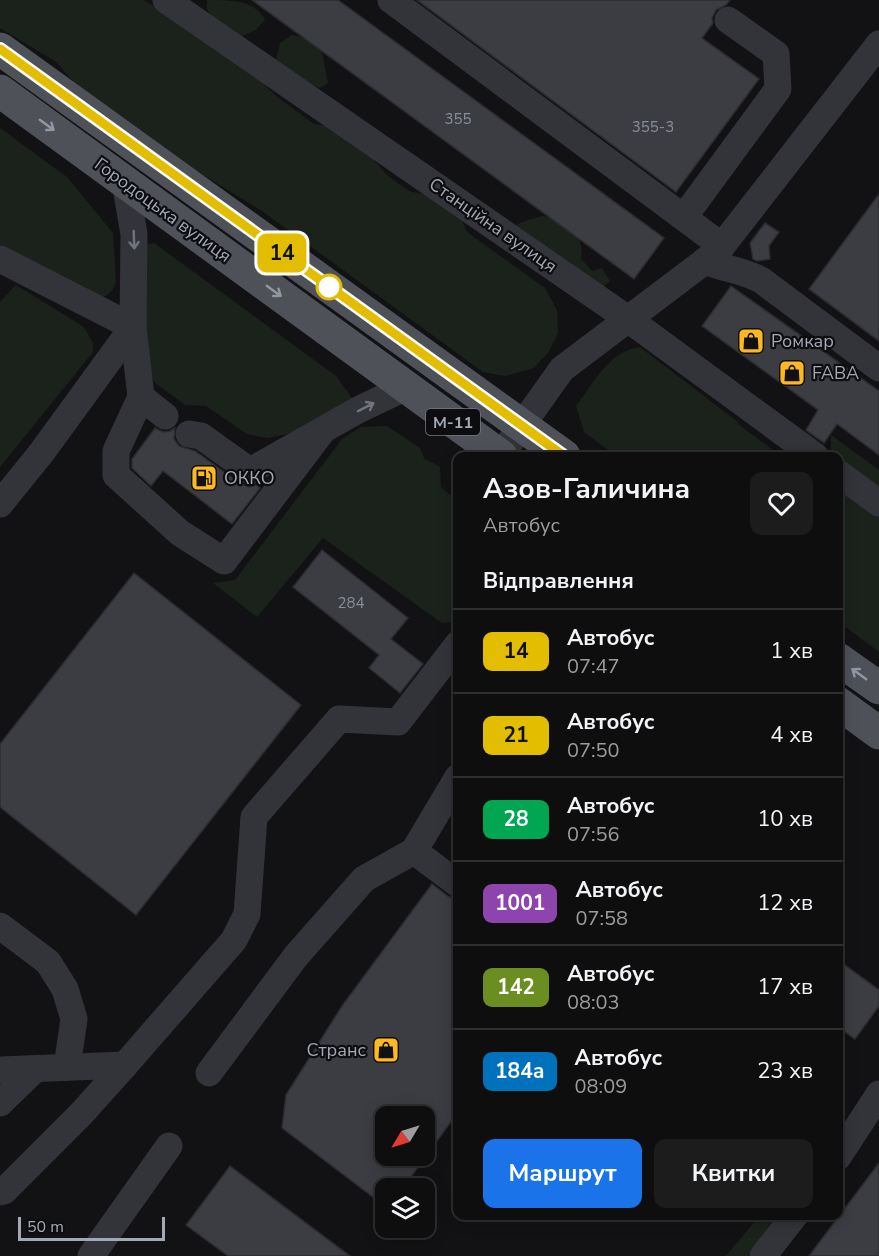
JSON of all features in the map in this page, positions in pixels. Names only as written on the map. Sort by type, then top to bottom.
[{"type":"main road","name":"Городоцька вулиця","points":[[0,49],[559,452]]},
{"type":"main road","name":"Городоцька вулиця","points":[[0,91],[495,452]]},
{"type":"main road","points":[[843,663],[879,688]]},
{"type":"main road","points":[[843,707],[879,733]]},
{"type":"street","name":"Станційна вулиця","points":[[166,0],[628,319],[810,452]]},
{"type":"street","points":[[391,0],[684,217],[725,269],[746,272],[761,280],[879,368]]},
{"type":"street","points":[[684,217],[778,89],[776,54],[728,20]]},
{"type":"street","points":[[503,452],[562,369],[713,254],[879,44]]},
{"type":"street","points":[[125,182],[134,234],[133,327],[141,397],[116,451],[116,475],[180,533],[224,561],[323,430]]},
{"type":"street","points":[[0,259],[133,327]]},
{"type":"street","points":[[0,504],[42,452],[133,327]]},
{"type":"street","points":[[189,434],[201,436],[250,471],[406,387]]},
{"type":"street","points":[[141,397],[165,416]]},
{"type":"street","points":[[843,477],[879,503]]},
{"type":"street","points":[[0,1192],[4,1191],[43,1153],[125,1065],[234,940],[247,914],[254,817],[339,719],[398,722],[453,650]]},
{"type":"street","points":[[209,1073],[296,956],[364,879],[414,851],[453,785]]},
{"type":"street","points":[[414,851],[453,880]]},
{"type":"street","points":[[0,926],[48,962],[65,989],[74,1019],[68,1067]]},
{"type":"street","points":[[0,1070],[125,1065]]},
{"type":"street","points":[[0,1103],[35,1069]]},
{"type":"street","points":[[843,1150],[878,1098]]},
{"type":"street","points":[[103,1252],[169,1146]]},
{"type":"street","points":[[763,1256],[791,1220]]},
{"type":"shaded area","points":[[0,0],[143,0],[190,27],[314,124],[346,129],[388,176],[409,191],[430,196],[461,218],[467,232],[545,288],[557,310],[558,333],[548,353],[534,368],[505,376],[483,372],[262,211],[177,159],[82,91],[56,62],[0,28]]},
{"type":"shaded area","points":[[207,0],[242,2],[255,8],[265,20],[256,30],[242,36],[218,27],[207,9]]},
{"type":"shaded area","points":[[292,35],[312,42],[321,51],[328,83],[320,88],[309,84],[276,61],[280,43]]},
{"type":"shaded area","points":[[0,128],[67,177],[113,233],[116,281],[113,289],[107,295],[101,298],[0,247]]},
{"type":"shaded area","points":[[543,216],[559,221],[572,230],[580,242],[581,259],[592,271],[602,268],[610,281],[602,288],[513,226]]},
{"type":"shaded area","points":[[154,243],[336,376],[352,398],[319,424],[293,433],[267,438],[247,434],[206,406],[185,405],[154,382],[145,361],[141,252],[148,244]]},
{"type":"shaded area","points":[[16,285],[84,327],[93,343],[93,352],[0,467],[0,302]]},
{"type":"shaded area","points":[[640,347],[776,452],[611,452],[584,432],[576,406],[603,369],[629,349]]},
{"type":"shaded area","points":[[387,426],[420,448],[424,458],[440,467],[441,487],[453,498],[453,622],[442,623],[323,538],[257,617],[213,583],[235,580],[342,439],[361,427]]},
{"type":"shaded area","points":[[831,435],[879,470],[879,493],[843,465],[843,452],[833,452]]},
{"type":"shaded area","points":[[843,486],[879,516],[879,652],[843,625]]},
{"type":"shaded area","points":[[756,1220],[773,1220],[748,1256],[726,1256]]},
{"type":"building","points":[[252,0],[338,0],[664,238],[634,279]]},
{"type":"building","points":[[417,0],[730,0],[716,10],[712,18],[713,23],[702,38],[759,79],[676,192]]},
{"type":"building","points":[[879,194],[879,341],[809,289]]},
{"type":"building","points":[[765,223],[779,232],[769,246],[770,259],[757,261],[753,259],[750,243]]},
{"type":"building","points":[[731,286],[879,391],[879,455],[837,424],[824,443],[806,430],[818,410],[702,326]]},
{"type":"building","points":[[155,428],[163,432],[175,428],[174,439],[179,446],[195,451],[241,484],[249,487],[256,485],[260,488],[232,524],[163,471],[151,486],[132,468],[132,459]]},
{"type":"building","points":[[322,550],[408,618],[391,639],[423,664],[400,693],[369,668],[379,655],[293,587]]},
{"type":"building","points":[[134,573],[301,705],[136,915],[0,807],[0,744]]},
{"type":"building","name":"Странс","points":[[432,884],[453,898],[453,1119],[435,1144],[435,1106],[375,1106],[375,1166],[419,1166],[410,1178],[375,1178],[375,1199],[282,1128],[286,1095],[342,1006]]},
{"type":"building","points":[[843,964],[879,990],[879,1006],[855,1039],[843,1031]]},
{"type":"building","points":[[879,1163],[879,1256],[809,1256],[836,1220],[843,1220],[843,1211]]},
{"type":"building","points":[[230,1166],[350,1256],[228,1256],[186,1225]]},
{"type":"bus line","name":"14","points":[[0,49],[559,452]]},
{"type":"place","name":"Ромкар","points":[[751,341]]},
{"type":"place","name":"FABA","points":[[792,373]]},
{"type":"place","name":"ОККО","points":[[204,478]]},
{"type":"place","name":"Странс","points":[[386,1050]]}]
